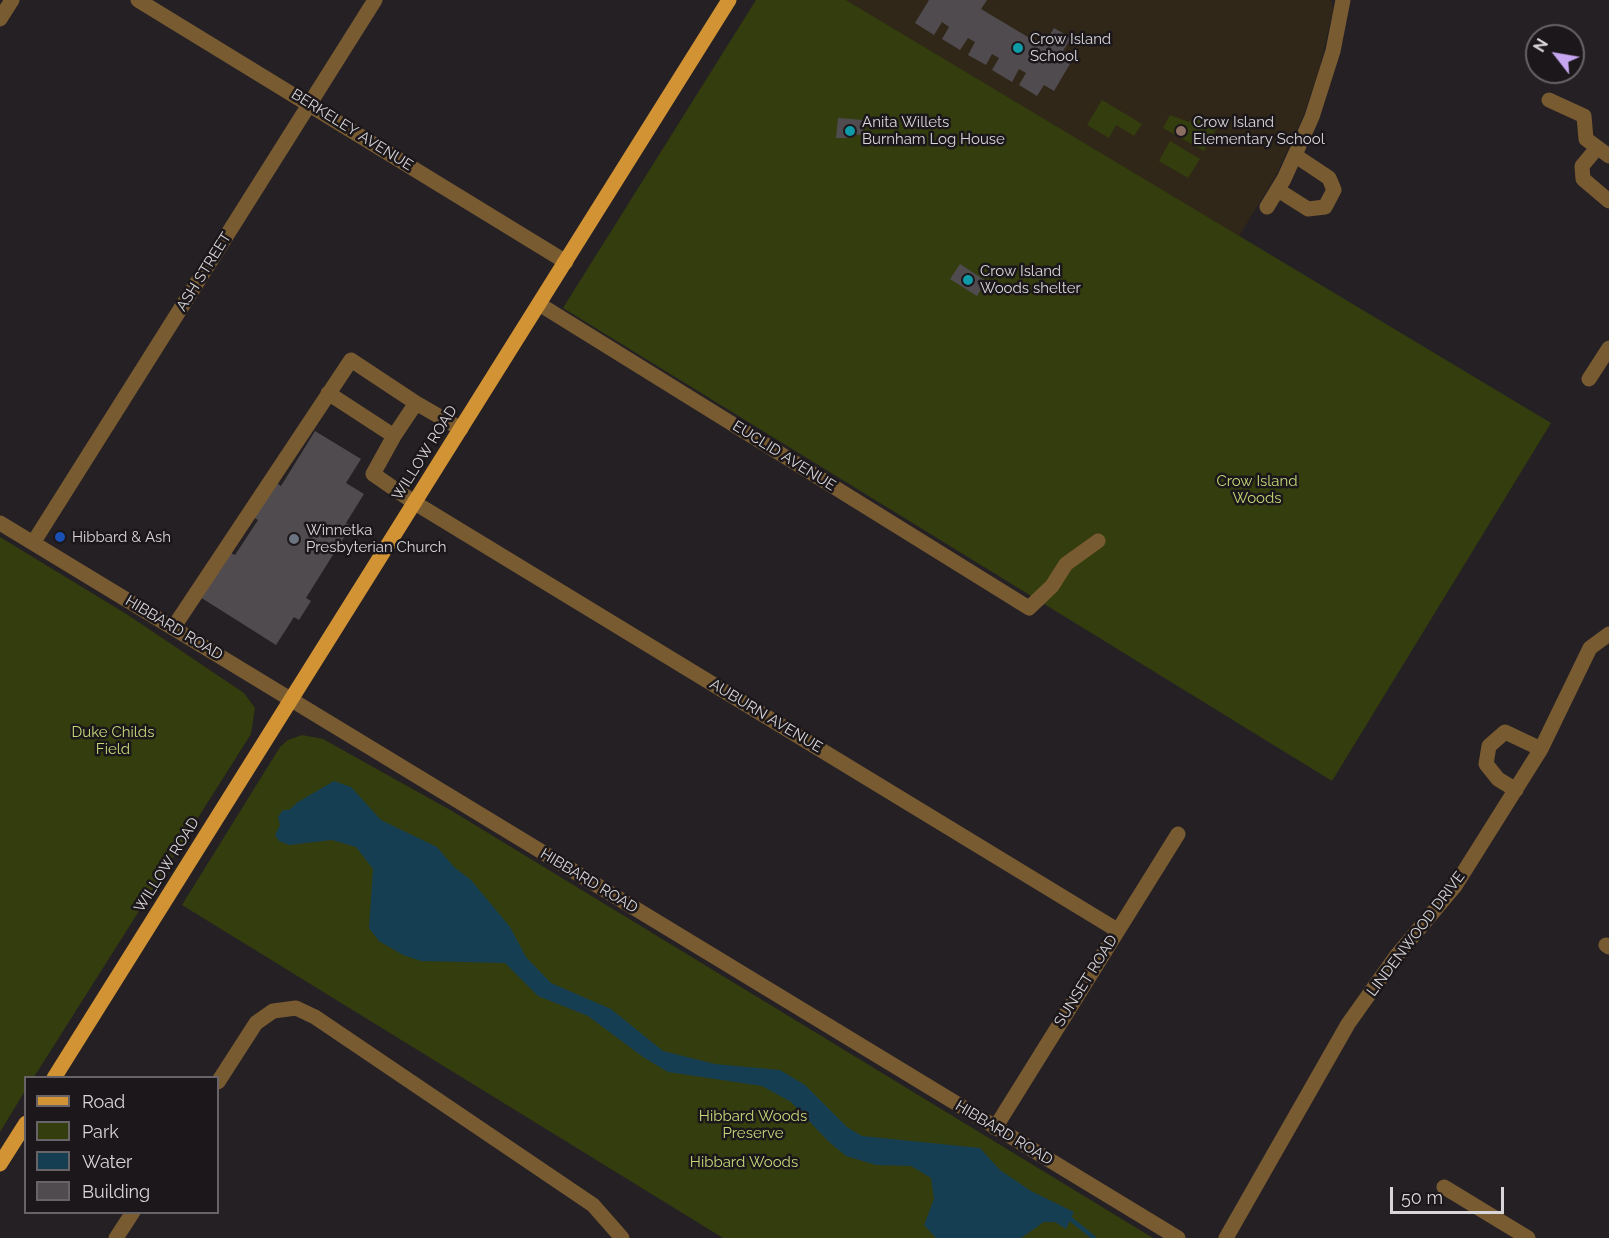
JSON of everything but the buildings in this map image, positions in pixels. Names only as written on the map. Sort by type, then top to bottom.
[{"type":"main road","name":"WILLOW ROAD","points":[[55,1076],[729,0]]},
{"type":"main road","points":[[0,1164],[24,1126]]},
{"type":"street","points":[[0,19],[12,0]]},
{"type":"street","name":"BERKELEY AVENUE","points":[[138,0],[566,261]]},
{"type":"street","name":"ASH STREET","points":[[33,543],[375,0]]},
{"type":"street","points":[[1267,207],[1296,156],[1333,51],[1343,0]]},
{"type":"street","points":[[1549,100],[1584,116],[1586,139],[1603,152],[1582,166],[1583,179],[1609,201]]},
{"type":"street","points":[[1278,190],[1308,209],[1325,207],[1334,190],[1329,178],[1296,156]]},
{"type":"street","name":"EUCLID AVENUE","points":[[539,304],[1029,608],[1052,586],[1066,564],[1098,541]]},
{"type":"street","points":[[1589,379],[1609,348]]},
{"type":"street","points":[[173,628],[351,360],[416,403],[461,429]]},
{"type":"street","points":[[328,393],[394,436],[416,403]]},
{"type":"street","name":"AUBURN AVENUE","points":[[394,436],[373,474],[415,503],[1117,930]]},
{"type":"street","name":"HIBBARD ROAD","points":[[0,523],[1178,1238]]},
{"type":"street","name":"LINDENWOOD DRIVE","points":[[1226,1238],[1348,1024],[1397,955],[1455,886],[1541,749],[1590,648],[1609,634]]},
{"type":"street","points":[[1516,790],[1498,779],[1486,764],[1489,746],[1505,732],[1541,749]]},
{"type":"street","name":"SUNSET ROAD","points":[[995,1128],[1178,834]]},
{"type":"street","points":[[219,1080],[256,1023],[273,1011],[296,1008],[315,1017],[593,1205],[622,1238]]},
{"type":"street","points":[[1444,1187],[1528,1238]]},
{"type":"street","points":[[116,1238],[132,1214]]},
{"type":"shaded area","name":"Crow Island Elementary School","points":[[846,0],[1331,0],[1333,10],[1319,70],[1304,114],[1275,177],[1239,236]]},
{"type":"green space","name":"Crow Island Woods","points":[[756,0],[846,0],[1551,423],[1332,781],[563,308]]},
{"type":"green space","points":[[1102,100],[1142,124],[1134,136],[1116,125],[1109,138],[1087,125]]},
{"type":"green space","points":[[1196,114],[1218,126],[1204,151],[1163,128],[1170,115],[1189,122]]},
{"type":"green space","points":[[1170,141],[1200,159],[1188,178],[1159,161]]},
{"type":"green space","name":"Duke Childs Field","points":[[0,537],[128,615],[244,693],[255,708],[251,734],[35,1076],[24,1076],[24,1093],[0,1132]]},
{"type":"green space","name":"Hibbard Woods","points":[[302,735],[323,739],[452,811],[1153,1238],[723,1238],[182,905],[280,747],[288,740]]},
{"type":"water","points":[[334,781],[351,787],[381,820],[437,847],[454,867],[471,880],[510,927],[526,957],[551,983],[611,1009],[663,1051],[715,1064],[780,1070],[805,1085],[847,1127],[862,1136],[980,1148],[1000,1170],[1031,1191],[1074,1212],[1066,1229],[1055,1222],[1044,1222],[1021,1238],[936,1238],[924,1225],[934,1199],[931,1178],[911,1166],[876,1165],[846,1156],[828,1141],[791,1102],[762,1086],[668,1072],[643,1057],[588,1016],[538,996],[505,963],[421,961],[403,955],[379,941],[369,928],[373,869],[356,847],[332,840],[289,845],[279,841],[275,835],[280,825],[278,817],[283,810],[289,810],[298,802]]},
{"type":"waterway","points":[[1067,1216],[1094,1238]]},
{"type":"place","name":"Crow Island School","points":[[1018,48]]},
{"type":"place","name":"Anita Willets Burnham Log House","points":[[850,131]]},
{"type":"place","name":"Crow Island Elementary School","points":[[1181,131]]},
{"type":"place","name":"Crow Island Woods shelter","points":[[968,280]]},
{"type":"place","name":"Hibbard & Ash","points":[[60,537]]},
{"type":"place","name":"Winnetka Presbyterian Church","points":[[294,539]]},
{"type":"park label","name":"Hibbard Woods Preserve","points":[[753,1124]]}]
